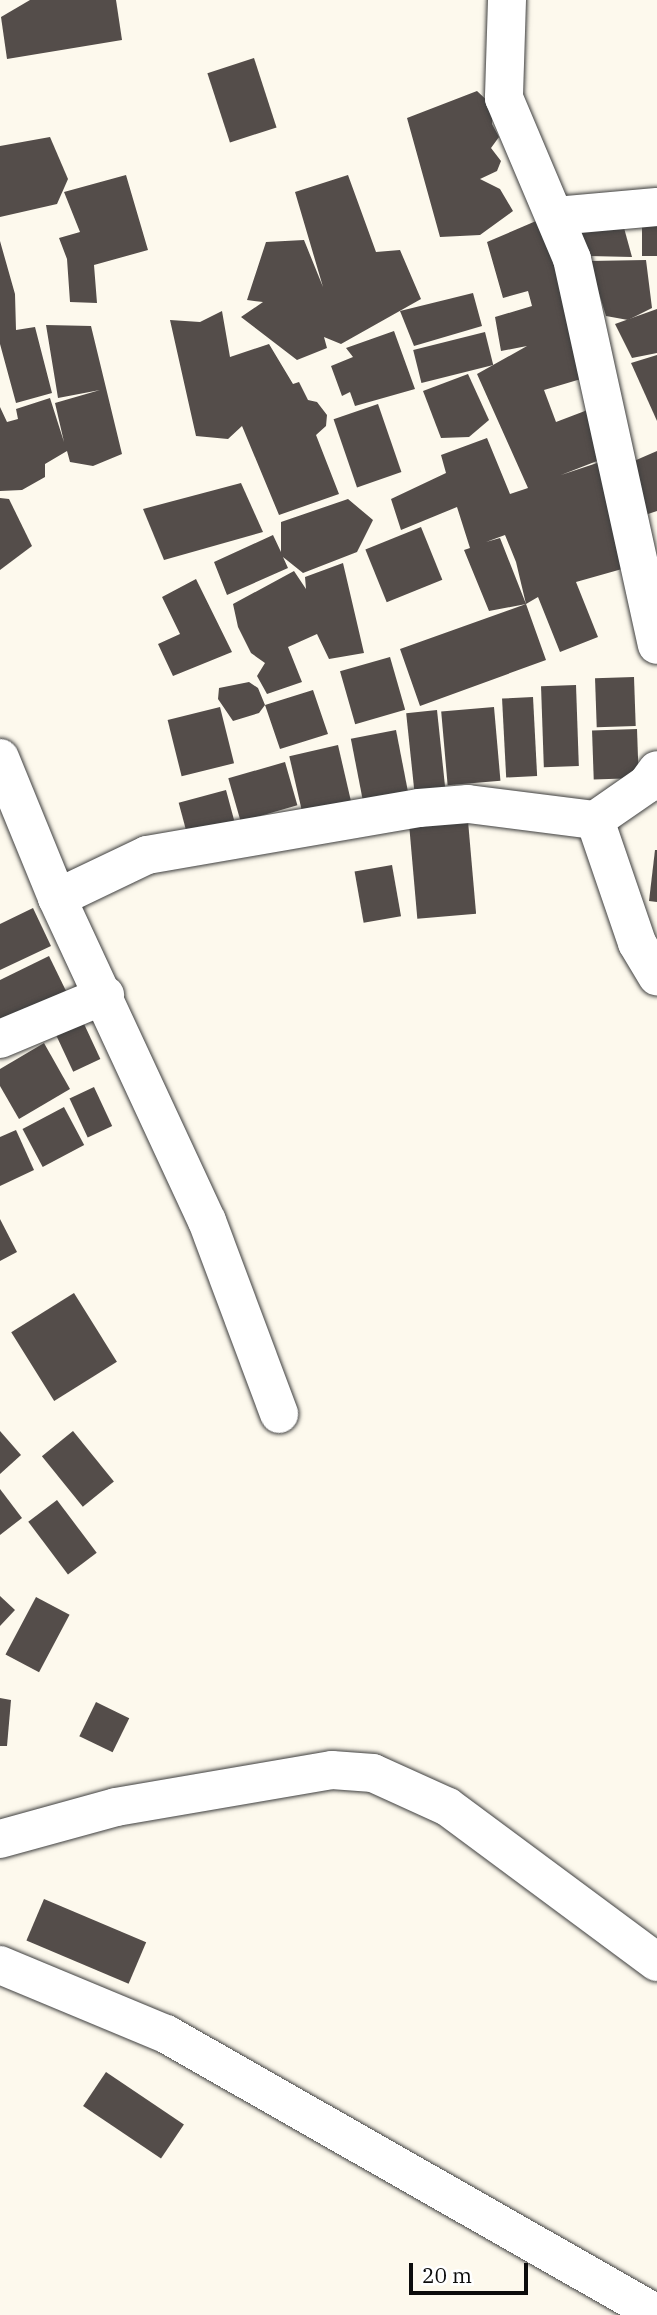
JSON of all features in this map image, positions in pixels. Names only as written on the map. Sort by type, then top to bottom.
[{"type":"street","points":[[507,0],[504,98],[572,258],[657,645]]},
{"type":"street","points":[[556,216],[657,207]]},
{"type":"street","points":[[0,758],[57,898],[105,995],[154,1114],[207,1221],[279,1414]]},
{"type":"street","points":[[57,898],[147,855],[419,808],[468,804],[595,820],[647,784],[657,770]]},
{"type":"street","points":[[595,820],[637,943],[657,976]]},
{"type":"street","points":[[0,1039],[105,995]]},
{"type":"street","points":[[0,1839],[116,1807],[332,1770],[373,1773],[448,1807],[657,1962]]},
{"type":"street","points":[[0,1965],[166,2035],[657,2314]]},
{"type":"building","points":[[30,0],[116,0],[122,40],[7,59],[1,17]]},
{"type":"building","points":[[254,58],[277,127],[230,143],[207,73]]},
{"type":"building","points":[[477,91],[493,106],[492,124],[499,137],[491,148],[501,161],[497,171],[480,179],[500,189],[513,211],[480,235],[440,237],[407,118]]},
{"type":"building","points":[[50,137],[68,179],[57,204],[0,217],[0,146]]},
{"type":"building","points":[[126,175],[148,250],[94,265],[97,303],[70,302],[67,259],[59,238],[80,232],[64,192]]},
{"type":"building","points":[[348,175],[376,252],[400,250],[421,299],[341,344],[324,337],[327,348],[297,360],[241,317],[263,302],[247,300],[266,242],[304,240],[323,287],[295,192]]},
{"type":"building","points":[[550,215],[591,376],[544,390],[556,422],[598,406],[610,456],[561,475],[603,461],[622,569],[576,582],[598,637],[560,652],[538,597],[526,604],[489,611],[464,550],[470,548],[457,507],[401,530],[391,499],[446,473],[441,455],[487,438],[510,494],[528,488],[477,374],[527,346],[501,351],[495,317],[532,306],[528,291],[503,298],[487,242]],"holes":[[[505,535],[516,562],[526,604],[500,538],[486,542]]]},
{"type":"building","points":[[621,217],[632,257],[589,256],[578,221]]},
{"type":"building","points":[[642,226],[657,226],[657,256],[642,256]]},
{"type":"building","points":[[0,241],[15,294],[16,330],[35,327],[52,393],[16,403],[0,344]]},
{"type":"building","points":[[646,260],[652,308],[628,320],[606,316],[589,261]]},
{"type":"building","points":[[473,293],[482,326],[414,346],[400,311]]},
{"type":"building","points":[[657,309],[657,353],[632,358],[615,324]]},
{"type":"building","points":[[222,311],[230,357],[269,344],[293,384],[299,382],[308,400],[317,402],[327,415],[326,426],[316,435],[339,494],[279,515],[242,426],[228,439],[196,436],[170,320],[200,322]]},
{"type":"building","points":[[46,325],[91,326],[122,454],[93,466],[70,462],[67,451],[45,464],[45,477],[22,490],[0,491],[0,407],[7,422],[18,419],[16,409],[50,398],[64,442],[55,403],[100,390],[58,398]]},
{"type":"building","points":[[394,331],[415,389],[355,406],[350,392],[342,396],[331,366],[353,357],[346,348]]},
{"type":"building","points":[[485,332],[493,365],[421,383],[413,350]]},
{"type":"building","points":[[657,355],[657,421],[631,363]]},
{"type":"building","points":[[468,374],[489,420],[469,437],[441,438],[423,391]]},
{"type":"building","points":[[378,404],[401,472],[357,487],[334,419]]},
{"type":"building","points":[[657,451],[657,511],[642,516],[627,464]]},
{"type":"building","points":[[241,483],[263,532],[164,560],[143,509]]},
{"type":"building","points":[[0,498],[9,499],[32,546],[0,570]]},
{"type":"building","points":[[348,499],[373,520],[357,552],[303,573],[283,557],[288,568],[227,595],[214,562],[273,535],[281,552],[281,522]]},
{"type":"building","points":[[421,527],[442,580],[387,602],[365,549]]},
{"type":"building","points":[[343,563],[364,653],[329,659],[317,634],[288,647],[302,682],[267,694],[257,676],[265,663],[251,653],[238,627],[233,604],[294,571],[306,589],[305,577]]},
{"type":"building","points":[[196,579],[232,652],[173,676],[158,644],[180,634],[162,597]]},
{"type":"building","points":[[526,604],[546,660],[420,706],[400,649]]},
{"type":"building","points":[[390,657],[405,710],[355,724],[340,671]]},
{"type":"building","points":[[634,677],[636,726],[597,727],[595,678]]},
{"type":"building","points":[[249,682],[258,688],[265,705],[259,713],[233,721],[218,699],[219,688]]},
{"type":"building","points":[[576,685],[579,766],[544,767],[541,686]]},
{"type":"building","points":[[313,690],[328,734],[280,749],[265,705]]},
{"type":"building","points":[[533,697],[537,776],[506,778],[502,699]]},
{"type":"building","points":[[220,707],[234,763],[182,776],[168,720]]},
{"type":"building","points":[[494,707],[500,781],[448,785],[441,712]]},
{"type":"building","points":[[437,710],[445,790],[415,793],[406,713]]},
{"type":"building","points":[[637,729],[639,778],[594,780],[592,731]]},
{"type":"building","points":[[396,730],[409,799],[364,807],[351,739]]},
{"type":"building","points":[[338,745],[353,808],[304,820],[289,756]]},
{"type":"building","points":[[285,762],[297,805],[241,822],[228,778]]},
{"type":"building","points":[[226,790],[235,824],[188,836],[179,803]]},
{"type":"building","points":[[468,821],[476,914],[417,919],[409,826]]},
{"type":"building","points":[[657,850],[657,902],[649,901]]},
{"type":"building","points":[[392,865],[401,916],[364,923],[355,872]]},
{"type":"building","points":[[33,908],[51,946],[0,970],[0,924]]},
{"type":"building","points":[[49,956],[68,995],[0,1027],[0,980]]},
{"type":"building","points":[[78,1011],[100,1059],[73,1072],[51,1024]]},
{"type":"building","points":[[44,1043],[70,1089],[19,1119],[0,1086],[0,1069]]},
{"type":"building","points":[[94,1087],[112,1126],[88,1137],[70,1098]]},
{"type":"building","points":[[64,1107],[84,1145],[43,1167],[23,1129]]},
{"type":"building","points":[[16,1130],[34,1170],[0,1186],[0,1137]]},
{"type":"building","points":[[0,1219],[17,1252],[0,1261]]},
{"type":"building","points":[[74,1293],[117,1362],[54,1401],[11,1332]]},
{"type":"building","points":[[0,1431],[21,1455],[0,1474]]},
{"type":"building","points":[[73,1431],[114,1482],[83,1507],[42,1456]]},
{"type":"building","points":[[0,1489],[22,1518],[0,1535]]},
{"type":"building","points":[[57,1500],[97,1553],[68,1574],[28,1522]]},
{"type":"building","points":[[0,1596],[15,1610],[0,1626]]},
{"type":"building","points":[[36,1597],[70,1615],[39,1672],[5,1654]]},
{"type":"building","points":[[0,1698],[11,1700],[7,1746],[0,1746]]},
{"type":"building","points":[[96,1702],[129,1718],[113,1752],[79,1736]]},
{"type":"building","points":[[44,1899],[146,1942],[129,1984],[26,1940]]},
{"type":"building","points":[[106,2072],[184,2125],[161,2159],[83,2106]]}]
